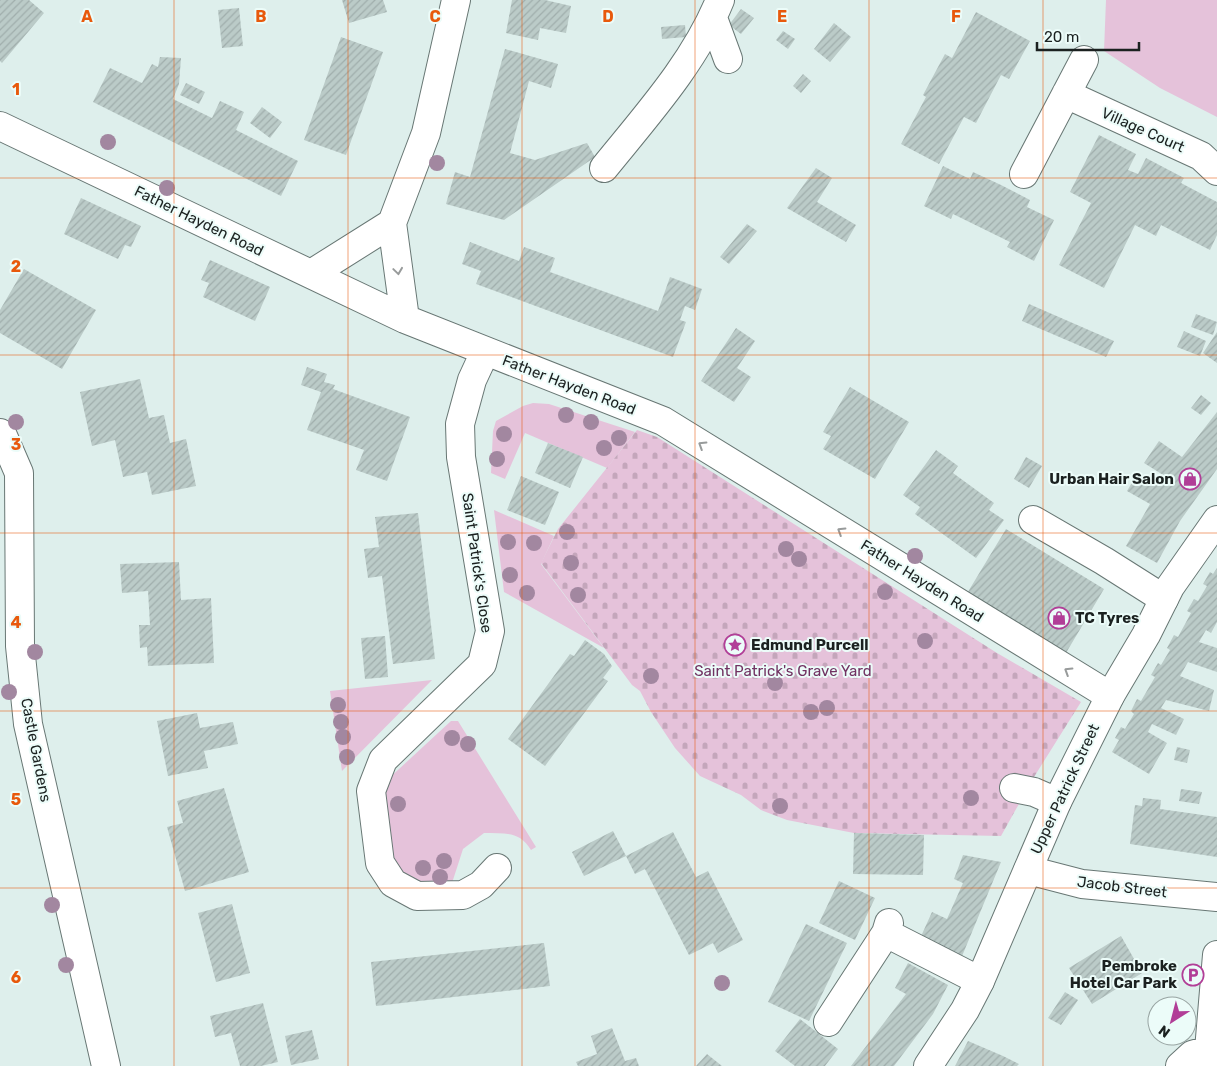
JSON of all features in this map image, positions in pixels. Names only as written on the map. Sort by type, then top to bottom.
[{"type":"street","points":[[405,319],[392,223],[426,133],[452,5]]},
{"type":"street","points":[[716,9],[728,59]]},
{"type":"street","points":[[604,168],[672,82],[716,9]]},
{"type":"street","points":[[1024,174],[1084,60]]},
{"type":"street","name":"Village Court","points":[[1066,94],[1200,156],[1217,171]]},
{"type":"street","name":"Father Hayden Road","points":[[0,126],[405,319],[663,421],[1110,696]]},
{"type":"street","points":[[311,274],[392,223]]},
{"type":"street","name":"Saint Patrick's Close","points":[[485,352],[472,380],[460,424],[461,457],[490,632],[482,664],[383,760],[371,791],[380,863],[393,883],[417,896],[463,895],[481,885],[497,868]]},
{"type":"street","name":"Castle Gardens","points":[[0,433],[4,436],[19,472],[20,646],[28,724],[106,1066]]},
{"type":"street","points":[[1033,520],[1104,560],[1164,599]]},
{"type":"street","name":"Upper Patrick Street","points":[[928,1066],[965,1010],[980,981],[1057,802],[1110,696],[1146,635],[1164,599],[1203,537],[1217,520]]},
{"type":"street","points":[[1014,788],[1034,792],[1057,802]]},
{"type":"street","name":"Jacob Street","points":[[1028,870],[1082,884],[1217,897]]},
{"type":"street","points":[[828,1022],[888,928],[980,981]]},
{"type":"street","points":[[1180,1066],[1192,1055],[1213,1054],[1217,955]]},
{"type":"green space","points":[[1106,0],[1217,0],[1217,117],[1160,88],[1104,51]]},
{"type":"green space","points":[[533,403],[549,404],[635,432],[607,468],[525,433],[505,479],[491,473],[493,431],[496,421],[523,406]]},
{"type":"green space","name":"Saint Patrick's Grave Yard","points":[[637,430],[657,437],[997,653],[1081,702],[1034,777],[1001,836],[854,833],[787,820],[761,810],[741,795],[700,776],[675,748],[651,712],[640,691],[632,685],[541,563],[558,529]]},
{"type":"green space","points":[[494,510],[554,536],[541,564],[604,648],[504,592]]},
{"type":"green space","points":[[432,680],[342,771],[330,691]]},
{"type":"green space","points":[[451,721],[458,721],[536,847],[531,850],[521,839],[510,834],[484,833],[463,849],[452,883],[442,890],[401,876],[389,856],[383,794],[386,781]]},
{"type":"building","points":[[0,0],[29,0],[44,13],[2,63],[0,61]]},
{"type":"building","points":[[342,0],[383,0],[387,12],[349,23]]},
{"type":"building","points":[[512,0],[545,0],[571,6],[566,33],[540,28],[538,40],[506,33]]},
{"type":"building","points":[[239,8],[243,46],[222,48],[218,10]]},
{"type":"building","points":[[741,9],[754,18],[741,34],[729,25]]},
{"type":"building","points":[[976,12],[1030,41],[1009,79],[1001,75],[976,123],[964,117],[939,164],[901,144],[926,97],[923,95],[945,54],[952,58]]},
{"type":"building","points":[[834,23],[851,37],[830,62],[814,49]]},
{"type":"building","points":[[685,25],[686,37],[662,39],[661,27]]},
{"type":"building","points":[[783,31],[795,39],[788,49],[776,40]]},
{"type":"building","points":[[341,37],[383,52],[346,155],[304,140]]},
{"type":"building","points":[[505,49],[558,64],[551,88],[529,81],[510,153],[535,160],[587,143],[595,157],[504,220],[446,204],[455,172],[470,177]]},
{"type":"building","points":[[160,57],[181,58],[179,84],[173,99],[212,118],[220,101],[244,112],[236,130],[298,161],[281,196],[93,102],[110,68],[142,83],[152,64],[158,67]]},
{"type":"building","points":[[803,74],[811,81],[801,93],[793,86]]},
{"type":"building","points":[[186,83],[205,92],[199,104],[180,95]]},
{"type":"building","points":[[262,107],[282,122],[270,138],[250,123]]},
{"type":"building","points":[[1099,135],[1136,154],[1128,170],[1138,174],[1146,158],[1184,178],[1181,183],[1217,202],[1217,235],[1210,250],[1161,225],[1156,236],[1135,225],[1104,288],[1059,265],[1091,203],[1070,192]]},
{"type":"building","points":[[943,166],[970,179],[973,172],[1001,185],[1030,200],[1027,207],[1054,220],[1034,261],[1007,247],[1010,242],[953,214],[951,219],[924,206]]},
{"type":"building","points":[[816,168],[832,178],[817,202],[856,225],[846,242],[787,208]]},
{"type":"building","points":[[81,198],[141,226],[131,247],[125,245],[118,259],[64,234]]},
{"type":"building","points":[[747,224],[757,231],[729,264],[720,257]]},
{"type":"building","points":[[470,242],[519,261],[524,247],[555,258],[550,272],[658,311],[670,277],[702,289],[695,310],[685,306],[680,320],[686,322],[673,357],[476,284],[481,271],[462,264]]},
{"type":"building","points":[[210,260],[270,287],[255,321],[203,297],[209,283],[201,280]]},
{"type":"building","points":[[24,269],[96,310],[62,369],[0,333],[0,310]]},
{"type":"building","points":[[1029,304],[1114,341],[1106,357],[1022,321]]},
{"type":"building","points":[[1196,314],[1217,322],[1213,335],[1191,327]]},
{"type":"building","points":[[736,328],[755,341],[737,368],[751,377],[734,402],[701,381]]},
{"type":"building","points":[[1184,331],[1206,341],[1200,356],[1177,347]]},
{"type":"building","points":[[1217,332],[1217,363],[1203,353]]},
{"type":"building","points":[[307,367],[327,374],[324,382],[335,385],[333,389],[410,417],[387,481],[356,470],[364,450],[307,430],[321,392],[301,385]]},
{"type":"building","points":[[140,379],[149,418],[164,415],[170,443],[186,439],[196,486],[152,495],[147,472],[123,477],[115,440],[92,446],[80,392]]},
{"type":"building","points":[[850,387],[909,422],[875,479],[823,449],[831,436],[823,432]]},
{"type":"building","points":[[1201,395],[1211,403],[1201,415],[1191,408]]},
{"type":"building","points":[[1217,412],[1217,469],[1180,521],[1157,563],[1126,546],[1150,504],[1127,491],[1138,472],[1163,485],[1168,478],[1144,463],[1159,441],[1182,457]]},
{"type":"building","points":[[548,443],[583,457],[570,488],[535,473]]},
{"type":"building","points":[[936,450],[958,466],[953,473],[994,503],[989,510],[1004,520],[976,558],[915,514],[920,507],[903,495]]},
{"type":"building","points":[[1026,457],[1042,466],[1029,488],[1014,479]]},
{"type":"building","points":[[521,476],[559,492],[545,525],[507,510]]},
{"type":"building","points":[[418,513],[435,659],[393,664],[382,576],[368,578],[364,549],[379,547],[375,517]]},
{"type":"building","points":[[1006,529],[1104,589],[1063,658],[963,600]]},
{"type":"building","points":[[179,562],[181,600],[211,598],[214,663],[148,666],[147,647],[140,648],[139,625],[150,625],[148,591],[122,593],[120,564]]},
{"type":"building","points":[[1217,568],[1217,622],[1211,633],[1206,630],[1199,642],[1217,648],[1217,672],[1188,662],[1180,676],[1214,690],[1209,711],[1166,700],[1161,708],[1184,719],[1176,735],[1152,724],[1148,732],[1167,743],[1149,774],[1112,752],[1119,740],[1115,738],[1121,727],[1125,729],[1134,714],[1131,711],[1137,699],[1141,701],[1155,677],[1151,675],[1158,663],[1161,665],[1170,650],[1167,648],[1174,635],[1178,637],[1191,613],[1187,611],[1194,599],[1198,601],[1207,586],[1203,584],[1210,572],[1213,574]]},
{"type":"building","points":[[385,636],[388,677],[365,679],[361,638]]},
{"type":"building","points":[[585,640],[604,654],[612,666],[603,678],[608,681],[545,766],[508,739],[570,654],[574,656]]},
{"type":"building","points":[[197,713],[200,728],[233,722],[238,744],[204,751],[208,768],[168,776],[157,721]]},
{"type":"building","points":[[1177,747],[1190,750],[1187,763],[1174,760]]},
{"type":"building","points":[[224,788],[249,872],[185,891],[167,827],[183,823],[177,801]]},
{"type":"building","points":[[1181,789],[1202,792],[1199,804],[1179,801]]},
{"type":"building","points":[[1143,798],[1161,800],[1160,809],[1217,817],[1217,857],[1130,844],[1135,805],[1142,806]]},
{"type":"building","points":[[613,831],[626,856],[584,876],[572,852]]},
{"type":"building","points":[[673,832],[696,877],[708,871],[743,940],[718,953],[713,943],[689,955],[645,869],[635,874],[626,856]]},
{"type":"building","points":[[854,833],[924,835],[923,875],[853,874]]},
{"type":"building","points":[[963,855],[1001,862],[960,961],[918,943],[932,912],[947,919],[963,883],[954,879]]},
{"type":"building","points":[[839,881],[875,898],[855,940],[819,923]]},
{"type":"building","points":[[232,904],[250,973],[216,982],[198,913]]},
{"type":"building","points":[[806,924],[847,943],[809,1021],[768,1002]]},
{"type":"building","points":[[1121,936],[1142,973],[1092,1004],[1069,968]]},
{"type":"building","points":[[544,943],[550,986],[376,1006],[371,962]]},
{"type":"building","points":[[908,963],[948,985],[933,1014],[894,1066],[851,1066],[906,994],[895,988]]},
{"type":"building","points":[[1065,992],[1078,1000],[1061,1025],[1048,1018]]},
{"type":"building","points":[[263,1003],[278,1062],[261,1066],[240,1066],[231,1033],[215,1037],[210,1016]]},
{"type":"building","points":[[800,1019],[838,1049],[825,1066],[795,1066],[775,1051]]},
{"type":"building","points":[[612,1028],[625,1061],[636,1058],[639,1066],[578,1066],[576,1062],[597,1054],[591,1036]]},
{"type":"building","points":[[312,1030],[319,1059],[291,1065],[285,1036]]},
{"type":"building","points":[[968,1041],[1019,1064],[1017,1066],[955,1066]]},
{"type":"building","points":[[707,1054],[722,1066],[696,1066]]},
{"type":"place","name":"Urban Hair Salon","points":[[1190,479]]},
{"type":"place","name":"TC Tyres","points":[[1059,618]]},
{"type":"place","name":"Edmund Purcell","points":[[735,645]]},
{"type":"place","name":"Pembroke Hotel Car Park","points":[[1193,975]]}]
